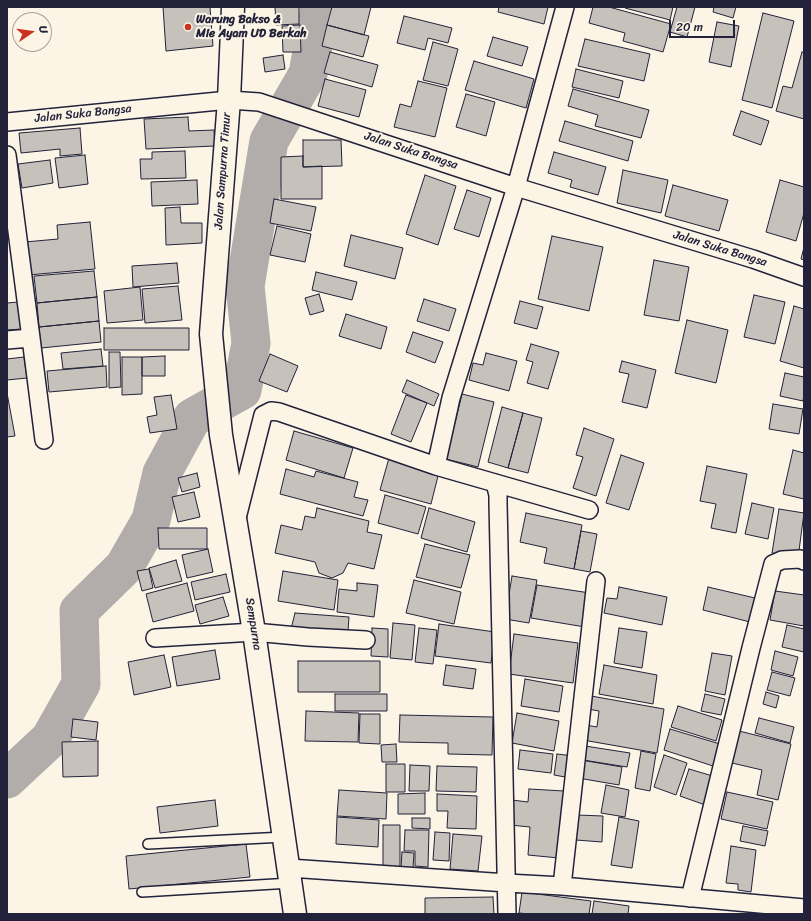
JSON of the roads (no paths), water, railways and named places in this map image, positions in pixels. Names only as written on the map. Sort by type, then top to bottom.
[{"type":"street","name":"Jalan Sampurna Timur","points":[[211,334],[229,100],[233,7]]},
{"type":"street","points":[[436,466],[451,398],[516,187],[565,7]]},
{"type":"street","name":"Jalan Suka Bangsa","points":[[7,122],[229,100],[259,102],[327,123],[516,187],[752,259],[804,277]]},
{"type":"street","points":[[7,156],[44,440]]},
{"type":"street","name":"Sempurna","points":[[211,334],[221,435],[254,632],[295,914]]},
{"type":"street","points":[[7,340],[30,338]]},
{"type":"street","points":[[236,522],[262,419],[264,415],[271,411],[279,412],[436,466],[589,510]]},
{"type":"street","points":[[494,483],[498,495],[507,914]]},
{"type":"street","points":[[690,898],[773,564],[782,560],[800,559],[804,561]]},
{"type":"street","points":[[562,886],[596,581]]},
{"type":"street","points":[[155,638],[254,632],[366,640]]},
{"type":"street","points":[[290,876],[562,886],[804,908]]},
{"type":"lane","points":[[148,844],[284,837]]},
{"type":"lane","points":[[142,892],[290,876]]},
{"type":"waterway","points":[[7,779],[50,739],[81,684],[79,611],[124,567],[151,520],[162,473],[192,418],[242,390],[251,343],[245,286],[269,141],[308,74],[320,7]]},
{"type":"place","name":"Warung Bakso & Mie Ayam UD Berkah","points":[[188,27]]}]
